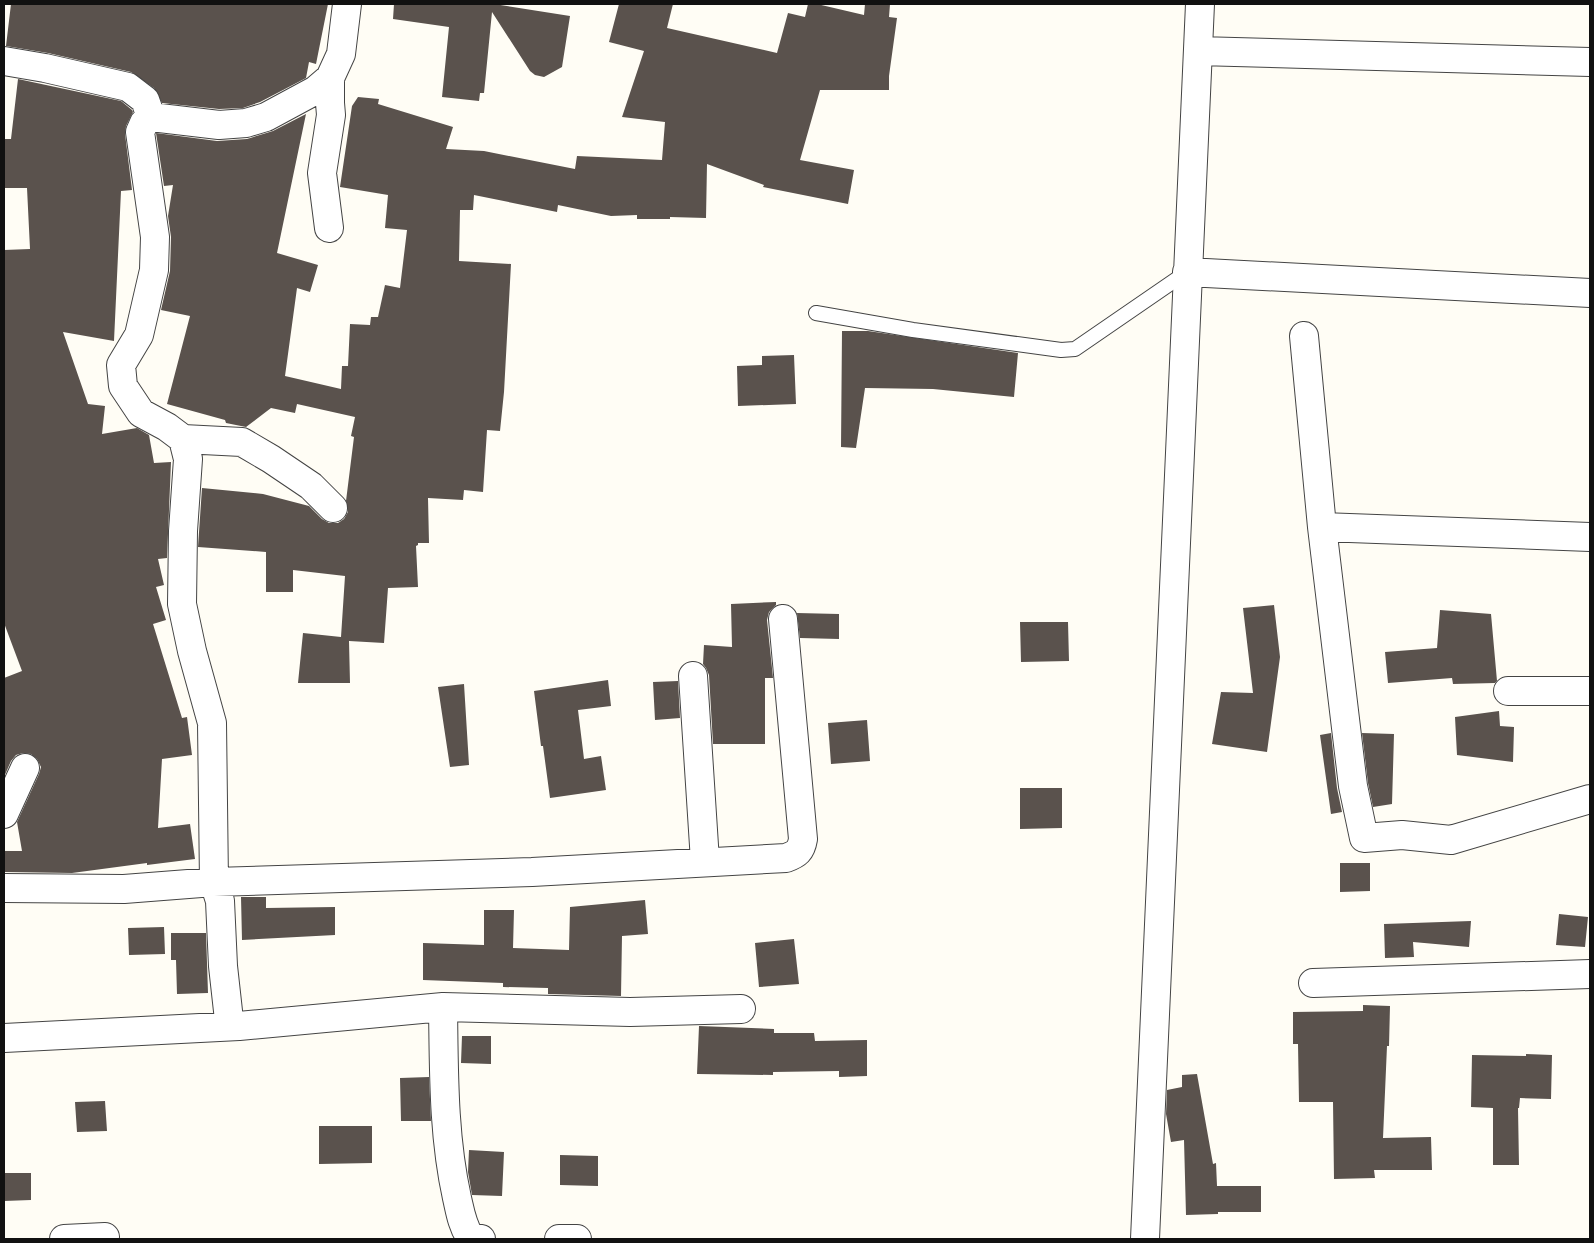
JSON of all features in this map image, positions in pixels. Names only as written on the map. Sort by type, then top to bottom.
[{"type":"street","points":[[329,228],[322,173],[332,116],[330,78],[340,54],[347,4]]},
{"type":"street","points":[[1145,1239],[1200,4]]},
{"type":"street","points":[[1198,51],[1590,62]]},
{"type":"street","points":[[4,61],[45,68],[128,87],[145,100],[151,117]]},
{"type":"street","points":[[330,78],[316,90],[266,117],[246,123],[219,125],[151,117],[144,123],[140,132],[155,237],[154,270],[140,335],[122,365],[123,386],[141,413],[167,427],[183,439],[242,442],[311,486],[333,508]]},
{"type":"street","points":[[1188,272],[1590,293]]},
{"type":"street","points":[[1304,336],[1322,526],[1353,786],[1364,838],[1402,835],[1451,840],[1590,799]]},
{"type":"street","points":[[183,439],[188,459],[183,532],[182,604],[192,651],[212,723],[214,882],[220,901],[223,966],[229,1020],[233,1026]]},
{"type":"street","points":[[1322,526],[1590,537]]},
{"type":"street","points":[[4,888],[124,890],[214,882],[532,872],[786,858],[795,855],[801,849],[803,839],[783,619]]},
{"type":"street","points":[[693,676],[705,861]]},
{"type":"street","points":[[1508,692],[1590,691]]},
{"type":"street","points":[[4,814],[25,768]]},
{"type":"street","points":[[1313,983],[1590,974]]},
{"type":"street","points":[[443,1007],[444,1099],[452,1174],[464,1229],[470,1237],[481,1239]]},
{"type":"street","points":[[4,1038],[233,1026],[443,1007],[630,1012],[741,1009]]},
{"type":"street","points":[[64,1239],[105,1237]]},
{"type":"street","points":[[559,1239],[577,1239]]},
{"type":"lane","points":[[816,313],[913,330],[1061,350],[1075,349],[1188,272]]},
{"type":"building","points":[[11,4],[328,4],[316,64],[309,62],[306,78],[260,102],[243,108],[219,109],[162,103],[154,88],[131,72],[48,53],[6,46]]},
{"type":"building","points":[[394,4],[494,4],[570,16],[562,67],[544,77],[535,75],[530,71],[492,12],[484,93],[480,93],[479,101],[442,97],[449,27],[393,19]]},
{"type":"building","points":[[619,4],[673,4],[667,28],[777,53],[788,13],[805,17],[808,4],[817,4],[864,15],[865,4],[890,4],[889,17],[897,18],[889,76],[889,90],[820,90],[800,160],[854,170],[848,204],[763,187],[764,185],[707,164],[706,218],[670,217],[670,219],[637,219],[637,215],[611,216],[558,205],[557,212],[474,195],[473,210],[460,210],[459,261],[511,264],[500,431],[487,430],[483,492],[464,490],[463,500],[428,498],[429,543],[418,543],[416,546],[418,587],[388,588],[384,643],[349,641],[350,683],[298,683],[303,633],[341,637],[345,576],[293,570],[293,592],[266,592],[266,552],[198,547],[202,488],[263,494],[309,506],[322,519],[329,523],[338,523],[344,519],[348,512],[346,501],[354,437],[351,436],[355,417],[297,404],[295,413],[271,408],[246,427],[226,423],[225,420],[167,404],[190,316],[161,310],[170,271],[171,237],[168,216],[173,185],[164,186],[156,133],[217,141],[247,139],[273,131],[306,114],[277,253],[318,265],[310,292],[297,288],[285,376],[341,389],[342,366],[348,366],[350,324],[370,325],[371,317],[378,317],[385,285],[400,288],[407,230],[385,228],[388,195],[340,187],[352,106],[358,97],[379,99],[378,104],[453,127],[446,149],[484,151],[575,169],[577,156],[662,160],[665,122],[622,117],[644,51],[609,42]]},
{"type":"building","points":[[18,79],[121,101],[133,112],[126,126],[125,134],[132,190],[121,191],[114,341],[63,332],[88,404],[105,406],[102,434],[137,428],[149,435],[154,463],[171,462],[167,558],[158,559],[164,585],[156,587],[166,620],[153,624],[182,718],[187,717],[192,755],[162,759],[158,828],[190,824],[195,859],[72,873],[4,872],[4,851],[22,851],[17,822],[41,767],[37,759],[31,754],[23,753],[16,755],[11,761],[4,777],[4,678],[22,671],[4,623],[4,250],[30,249],[27,188],[4,188],[4,139],[11,139]]},
{"type":"building","points":[[842,331],[868,331],[1018,353],[1014,397],[933,389],[865,388],[856,448],[841,447]]},
{"type":"building","points":[[794,355],[796,404],[738,406],[737,366],[762,365],[762,356]]},
{"type":"building","points":[[776,602],[776,605],[769,612],[767,620],[773,678],[765,678],[765,744],[713,744],[709,675],[703,664],[704,645],[732,647],[731,604]]},
{"type":"building","points":[[1274,605],[1280,657],[1267,752],[1212,744],[1221,692],[1253,693],[1243,608]]},
{"type":"building","points":[[1440,610],[1491,614],[1497,681],[1495,683],[1453,684],[1452,678],[1388,683],[1385,652],[1437,648]]},
{"type":"building","points":[[797,613],[839,614],[839,639],[800,638]]},
{"type":"building","points":[[1020,622],[1068,622],[1069,661],[1021,662]]},
{"type":"building","points":[[608,680],[611,706],[578,710],[584,759],[601,756],[606,790],[550,798],[534,691]]},
{"type":"building","points":[[678,681],[680,718],[655,720],[653,682]]},
{"type":"building","points":[[464,684],[469,765],[450,767],[438,687]]},
{"type":"building","points":[[1499,711],[1500,726],[1514,727],[1513,762],[1457,755],[1455,717]]},
{"type":"building","points":[[867,720],[870,761],[831,764],[828,723]]},
{"type":"building","points":[[1331,733],[1337,788],[1342,812],[1331,814],[1320,735]]},
{"type":"building","points":[[1362,733],[1394,734],[1392,804],[1373,807]]},
{"type":"building","points":[[1020,788],[1062,788],[1062,828],[1020,829]]},
{"type":"building","points":[[1340,863],[1370,863],[1370,891],[1340,892]]},
{"type":"building","points":[[241,897],[266,897],[266,908],[335,907],[335,935],[242,940]]},
{"type":"building","points":[[645,900],[648,934],[622,936],[621,996],[548,994],[548,988],[503,987],[503,983],[423,980],[423,943],[484,945],[484,910],[514,910],[513,948],[569,950],[570,907]]},
{"type":"building","points":[[1559,914],[1588,917],[1585,947],[1556,945]]},
{"type":"building","points":[[1471,921],[1469,947],[1413,942],[1414,957],[1385,958],[1384,924]]},
{"type":"building","points":[[164,927],[165,954],[129,955],[128,928]]},
{"type":"building","points":[[171,933],[206,933],[208,993],[177,994],[176,960],[171,960]]},
{"type":"building","points":[[794,939],[799,984],[759,987],[755,943]]},
{"type":"building","points":[[1363,1005],[1390,1006],[1383,1138],[1431,1137],[1432,1170],[1374,1170],[1375,1178],[1334,1179],[1333,1102],[1299,1102],[1298,1044],[1293,1044],[1293,1012],[1363,1011]]},
{"type":"building","points":[[699,1026],[774,1029],[774,1033],[814,1033],[815,1041],[867,1040],[867,1076],[839,1077],[839,1071],[773,1072],[773,1075],[697,1074]]},
{"type":"building","points":[[462,1036],[491,1036],[491,1064],[461,1063]]},
{"type":"building","points":[[1526,1054],[1552,1055],[1551,1099],[1520,1098],[1518,1108],[1519,1165],[1493,1165],[1493,1108],[1471,1107],[1472,1055],[1526,1056]]},
{"type":"building","points":[[1197,1074],[1213,1164],[1216,1163],[1217,1186],[1261,1186],[1261,1212],[1218,1212],[1218,1214],[1186,1215],[1184,1140],[1171,1142],[1166,1114],[1167,1090],[1182,1087],[1182,1075]]},
{"type":"building","points":[[429,1077],[431,1121],[401,1121],[400,1078]]},
{"type":"building","points":[[105,1101],[107,1131],[77,1132],[75,1102]]},
{"type":"building","points":[[319,1126],[372,1126],[372,1163],[319,1164]]},
{"type":"building","points":[[469,1150],[504,1152],[502,1196],[472,1195],[468,1172]]},
{"type":"building","points":[[560,1155],[598,1156],[598,1186],[560,1185]]},
{"type":"building","points":[[4,1173],[31,1173],[31,1200],[4,1201]]}]
